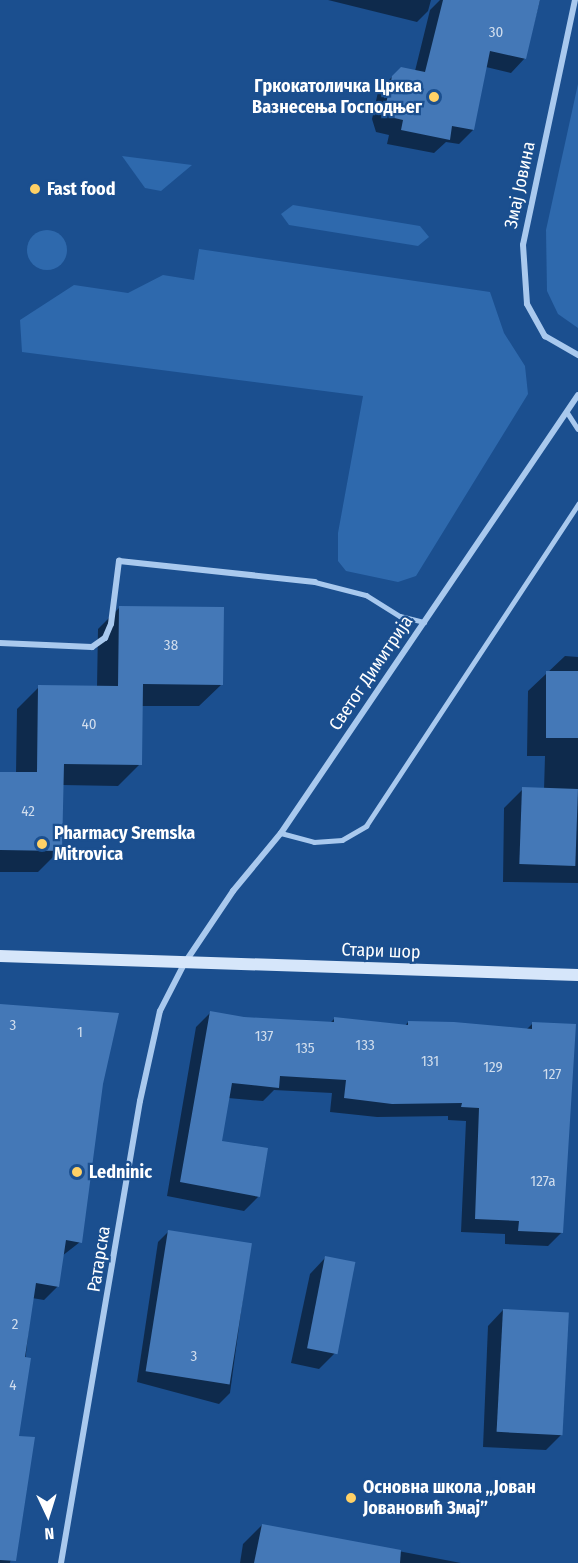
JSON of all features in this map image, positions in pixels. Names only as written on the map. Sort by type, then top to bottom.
[{"type":"main road","name":"Стари шор","points":[[0,956],[184,964],[578,975]]},
{"type":"street","name":"Змај Јовина","points":[[575,0],[523,245],[527,304],[545,336],[578,355]]},
{"type":"street","name":"Светог Димитрија","points":[[184,964],[233,891],[281,833],[578,394]]},
{"type":"street","points":[[0,643],[92,646],[105,638],[111,624],[119,561],[315,582]]},
{"type":"street","name":"Ратарска","points":[[61,1563],[81,1463],[140,1101],[160,1011],[184,964]]},
{"type":"lane","points":[[567,412],[578,429]]},
{"type":"lane","points":[[281,833],[314,842],[342,840],[366,826],[578,504]]},
{"type":"lane","points":[[315,582],[366,595],[400,616],[424,622]]},
{"type":"shaded area","points":[[578,84],[578,328],[558,314],[547,291],[546,230]]},
{"type":"shaded area","points":[[122,156],[192,165],[161,191],[145,188]]},
{"type":"shaded area","points":[[293,205],[420,226],[429,237],[418,246],[289,225],[281,214]]},
{"type":"shaded area","points":[[47,230],[61,236],[67,250],[61,264],[47,270],[33,264],[27,250],[33,236]]},
{"type":"shaded area","points":[[199,249],[490,292],[504,333],[525,366],[528,394],[416,576],[398,582],[346,571],[338,561],[338,533],[363,396],[22,352],[20,320],[74,285],[128,293],[163,275],[194,280]]},
{"type":"building","points":[[443,0],[540,0],[526,59],[490,51],[474,130],[452,126],[450,140],[401,130],[403,120],[390,117],[386,104],[392,76],[401,67],[425,72]]},
{"type":"building","points":[[119,606],[224,607],[223,685],[143,684],[142,765],[64,764],[62,851],[0,850],[0,772],[37,772],[38,685],[118,686]]},
{"type":"building","points":[[546,671],[578,671],[578,738],[546,738]]},
{"type":"building","points":[[522,787],[578,789],[575,866],[519,864]]},
{"type":"building","points":[[0,1004],[119,1013],[103,1084],[82,1243],[66,1240],[59,1287],[36,1283],[25,1357],[31,1358],[19,1436],[35,1437],[16,1561],[0,1560]]},
{"type":"building","points":[[210,1011],[244,1017],[334,1022],[334,1017],[408,1025],[408,1021],[454,1022],[532,1029],[532,1022],[576,1024],[563,1233],[518,1231],[519,1221],[475,1219],[479,1108],[461,1107],[462,1103],[392,1104],[344,1098],[346,1080],[280,1076],[279,1088],[232,1083],[222,1141],[268,1148],[260,1197],[180,1182]]},
{"type":"building","points":[[168,1230],[252,1243],[230,1385],[146,1371]]},
{"type":"building","points":[[325,1256],[355,1262],[337,1354],[307,1348]]},
{"type":"building","points":[[503,1309],[569,1312],[562,1435],[497,1432]]},
{"type":"building","points":[[262,1524],[401,1550],[400,1563],[254,1563]]},
{"type":"place","name":"Гркокатоличка Црква Вазнесења Господњег","points":[[434,97]]},
{"type":"place","name":"Fast food","points":[[35,189]]},
{"type":"place","name":"Pharmacy Sremska Mitrovica","points":[[42,844]]},
{"type":"place","name":"Ledninic","points":[[77,1172]]},
{"type":"place","name":"Основна школа „Јован Јовановић Змај”","points":[[351,1498]]}]
